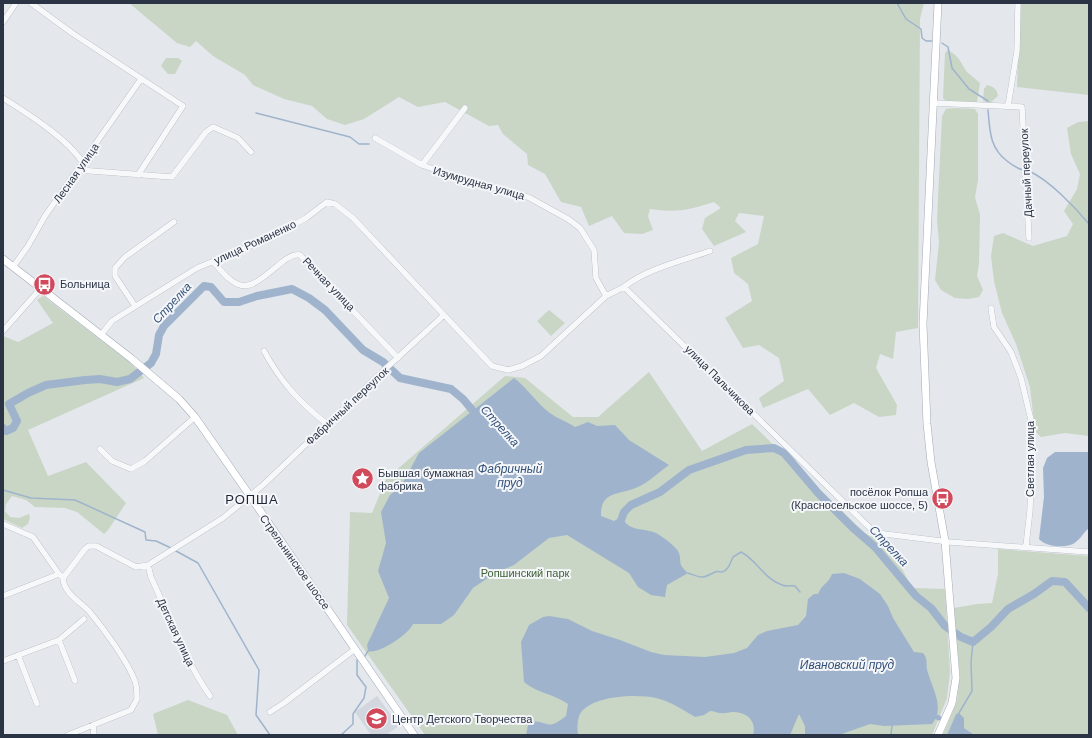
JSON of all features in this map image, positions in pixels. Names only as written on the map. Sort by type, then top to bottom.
[{"type":"main road","points":[[938,3],[923,324],[927,424],[930,456],[945,541],[956,678],[953,697],[938,735]]},
{"type":"main road","name":"Стрельнинское шоссе","points":[[3,259],[132,359],[179,399],[194,417],[414,735]]},
{"type":"street","points":[[3,22],[16,3]]},
{"type":"street","points":[[31,3],[72,33],[183,106],[138,175]]},
{"type":"street","points":[[934,103],[1008,106],[1017,51],[1018,3]]},
{"type":"street","name":"Лесная улица","points":[[13,267],[46,216],[141,79]]},
{"type":"street","points":[[3,98],[60,139],[76,152],[83,162]]},
{"type":"street","name":"Дачный переулок","points":[[1008,106],[1022,107],[1029,238]]},
{"type":"street","points":[[422,165],[465,108]]},
{"type":"street","points":[[78,170],[172,177],[206,132],[213,127],[238,138],[251,152]]},
{"type":"street","name":"Изумрудная улица","points":[[375,138],[422,165],[474,182],[528,197],[568,219],[580,228],[589,239],[596,258],[596,278],[606,296]]},
{"type":"street","name":"улица Романенко","points":[[101,335],[112,321],[198,268],[272,236],[306,218],[327,202],[335,204],[353,218],[488,362],[499,369],[508,370],[522,366],[541,356],[606,296]]},
{"type":"street","points":[[135,306],[115,276],[114,268],[125,256],[174,222]]},
{"type":"street","points":[[606,296],[624,287],[630,282],[664,267],[710,251]]},
{"type":"street","name":"Речная улица","points":[[213,261],[232,283],[245,286],[259,280],[287,258],[300,255],[396,359]]},
{"type":"street","name":"улица Пальчикова","points":[[624,287],[873,531],[878,533],[945,541],[1089,552]]},
{"type":"street","points":[[3,331],[41,288]]},
{"type":"street","name":"Светлая улица","points":[[991,308],[994,326],[1011,352],[1022,378],[1031,420],[1032,449],[1030,510],[1026,546]]},
{"type":"street","name":"Фабричный переулок","points":[[148,565],[223,518],[263,485],[383,371],[444,316]]},
{"type":"street","points":[[264,351],[277,375],[307,408],[327,424]]},
{"type":"street","points":[[100,449],[112,461],[131,469],[145,461],[194,417]]},
{"type":"street","points":[[6,526],[33,537],[61,576],[63,584],[68,591],[89,612],[119,653],[135,682],[137,699],[131,710],[68,735]]},
{"type":"street","points":[[3,596],[61,576],[89,546],[96,546],[136,567],[148,565]]},
{"type":"street","name":"Детская улица","points":[[148,565],[151,577],[187,657],[198,680],[210,696]]},
{"type":"street","points":[[3,661],[59,640],[84,619]]},
{"type":"street","points":[[59,640],[76,681]]},
{"type":"street","points":[[270,712],[284,704],[355,649]]},
{"type":"street","points":[[18,655],[37,704]]},
{"type":"street","points":[[93,725],[94,735]]},
{"type":"shaded area","name":"Центр Детского Творчества","points":[[377,696],[399,726],[386,735],[371,735],[355,712]]},
{"type":"green space","points":[[129,3],[924,3],[920,19],[918,328],[896,332],[893,359],[880,354],[876,368],[897,405],[896,415],[879,417],[854,403],[830,415],[808,389],[763,408],[759,398],[784,381],[779,358],[759,345],[743,348],[725,318],[752,301],[748,284],[734,273],[731,258],[758,244],[764,216],[739,213],[735,221],[746,232],[714,246],[702,229],[705,218],[721,208],[714,202],[676,211],[650,209],[648,216],[653,230],[642,234],[624,233],[612,216],[589,226],[581,207],[561,202],[545,174],[528,165],[527,154],[503,134],[498,125],[489,126],[445,102],[418,107],[399,97],[364,119],[345,125],[327,119],[312,106],[284,99],[253,85],[245,75],[213,56],[196,41],[190,47],[177,43]]},
{"type":"green space","points":[[1020,3],[1089,3],[1089,95],[1017,87]]},
{"type":"green space","points":[[948,50],[958,58],[967,72],[980,83],[977,102],[946,101],[943,98],[945,53]]},
{"type":"green space","points":[[166,58],[178,58],[182,61],[175,74],[168,74],[161,66]]},
{"type":"green space","points":[[987,85],[995,89],[998,96],[990,103],[983,101],[984,89]]},
{"type":"green space","points":[[946,109],[975,109],[978,114],[978,180],[975,197],[980,215],[979,263],[977,276],[983,290],[979,297],[968,299],[955,298],[941,290],[935,280],[939,243],[937,220],[942,116]]},
{"type":"green space","points":[[1089,121],[1089,436],[1065,433],[1041,437],[1035,431],[1030,387],[1016,344],[1002,313],[994,281],[991,256],[994,236],[1003,233],[1033,246],[1067,236],[1073,224],[1064,211],[1077,189],[1080,174],[1071,154],[1067,128],[1078,122]]},
{"type":"green space","points":[[43,296],[132,364],[144,378],[28,430],[48,476],[86,462],[126,503],[104,534],[77,512],[65,508],[35,507],[26,500],[12,496],[6,504],[5,511],[10,517],[19,518],[29,514],[30,517],[28,524],[22,528],[3,519],[3,336],[18,342],[53,323],[37,300]]},
{"type":"green space","points":[[549,310],[565,323],[551,336],[537,321]]},
{"type":"green space","name":"Ропшинский парк","points":[[649,372],[702,451],[752,424],[866,534],[890,545],[912,588],[945,589],[950,672],[947,698],[932,735],[425,735],[347,625],[350,512],[372,513],[386,479],[505,376],[525,378],[573,417],[598,417]]},
{"type":"green space","points":[[998,549],[1089,556],[1089,735],[973,734],[964,728],[964,718],[956,714],[947,735],[943,735],[957,701],[960,676],[954,608],[992,603],[998,574]]},
{"type":"green space","points":[[188,700],[227,715],[238,735],[158,735],[153,714]]},
{"type":"water","name":"Фабричный пруд","points":[[514,378],[548,412],[556,417],[575,427],[588,422],[597,426],[615,425],[629,440],[669,465],[642,485],[608,498],[604,502],[601,516],[614,521],[621,517],[633,528],[651,531],[662,536],[678,551],[682,567],[688,573],[667,585],[665,597],[651,595],[638,587],[629,573],[567,535],[549,538],[514,565],[495,573],[473,588],[454,615],[441,624],[413,624],[406,633],[393,643],[379,650],[368,651],[367,645],[389,598],[378,571],[386,543],[381,512],[390,495],[401,486],[419,453]]},
{"type":"water","points":[[1055,452],[1089,452],[1089,528],[1075,543],[1064,546],[1046,544],[1039,539],[1044,497],[1043,468],[1047,458]]},
{"type":"water","name":"Ивановский пруд","points":[[844,573],[860,579],[880,594],[914,652],[923,653],[925,656],[927,670],[938,705],[938,712],[932,724],[884,726],[870,724],[839,735],[805,735],[805,726],[799,714],[790,735],[753,735],[754,726],[750,718],[738,712],[722,713],[710,711],[704,715],[695,717],[661,699],[627,696],[604,700],[594,703],[586,708],[580,714],[578,719],[578,735],[526,735],[528,725],[533,721],[552,724],[566,716],[568,704],[534,689],[524,682],[521,642],[529,625],[543,617],[549,616],[568,619],[592,631],[651,652],[664,655],[705,657],[734,653],[747,648],[758,635],[767,631],[798,625],[806,616],[808,599],[814,594],[818,594],[832,574]]},
{"type":"water","points":[[959,713],[964,718],[964,728],[973,734],[1001,735],[947,735],[956,714]]},
{"type":"waterway","points":[[897,3],[906,19],[921,29],[922,38],[926,41],[932,41]]},
{"type":"waterway","points":[[942,43],[948,47],[952,68],[969,89],[988,101]]},
{"type":"waterway","points":[[988,110],[992,138],[997,150],[1001,156],[1016,167],[1023,170]]},
{"type":"waterway","points":[[256,113],[350,137],[359,144],[369,144]]},
{"type":"waterway","points":[[1029,171],[1053,187],[1089,224]]},
{"type":"waterway","name":"Стрелка","points":[[3,428],[6,431],[13,428],[17,421],[9,404],[46,385],[85,380],[100,379],[117,382],[130,379],[151,363],[156,354],[159,335],[164,326],[204,286],[211,287],[224,302],[239,302],[257,296],[292,289],[309,298],[325,310],[363,350],[383,362],[400,378],[451,389],[463,399],[479,418]]},
{"type":"waterway","name":"Стрелка","points":[[619,526],[624,512],[631,505],[660,492],[689,470],[746,450],[774,448],[784,453],[818,493],[853,528],[875,547],[916,596],[931,608],[945,626],[961,637],[973,642],[991,627],[1008,609],[1034,594],[1052,581],[1065,582],[1089,608]]},
{"type":"waterway","points":[[3,490],[31,498],[75,500],[145,532],[146,540],[156,541],[171,548]]},
{"type":"waterway","points":[[176,551],[198,563],[259,670],[256,715],[270,735]]},
{"type":"waterway","points":[[688,573],[702,577],[716,572],[722,572],[728,568],[733,557],[741,552],[747,555],[770,578],[784,586],[795,586],[800,592]]},
{"type":"waterway","points":[[959,713],[972,691],[971,662],[973,642]]},
{"type":"waterway","points":[[365,656],[368,651]]},
{"type":"waterway","points":[[341,735],[353,724],[353,714],[364,698],[366,687],[357,675],[357,660]]},
{"type":"waterway","points":[[891,735],[892,725]]},
{"type":"place","name":"Больница","points":[[44,284]]},
{"type":"place","name":"Бывшая бумажная фабрика","points":[[362,479]]},
{"type":"place","name":"посёлок Ропша (Красносельское шоссе, 5)","points":[[943,498]]},
{"type":"place","name":"Центр Детского Творчества","points":[[377,719]]},
{"type":"district","name":"РОПША","points":[[252,499]]}]
